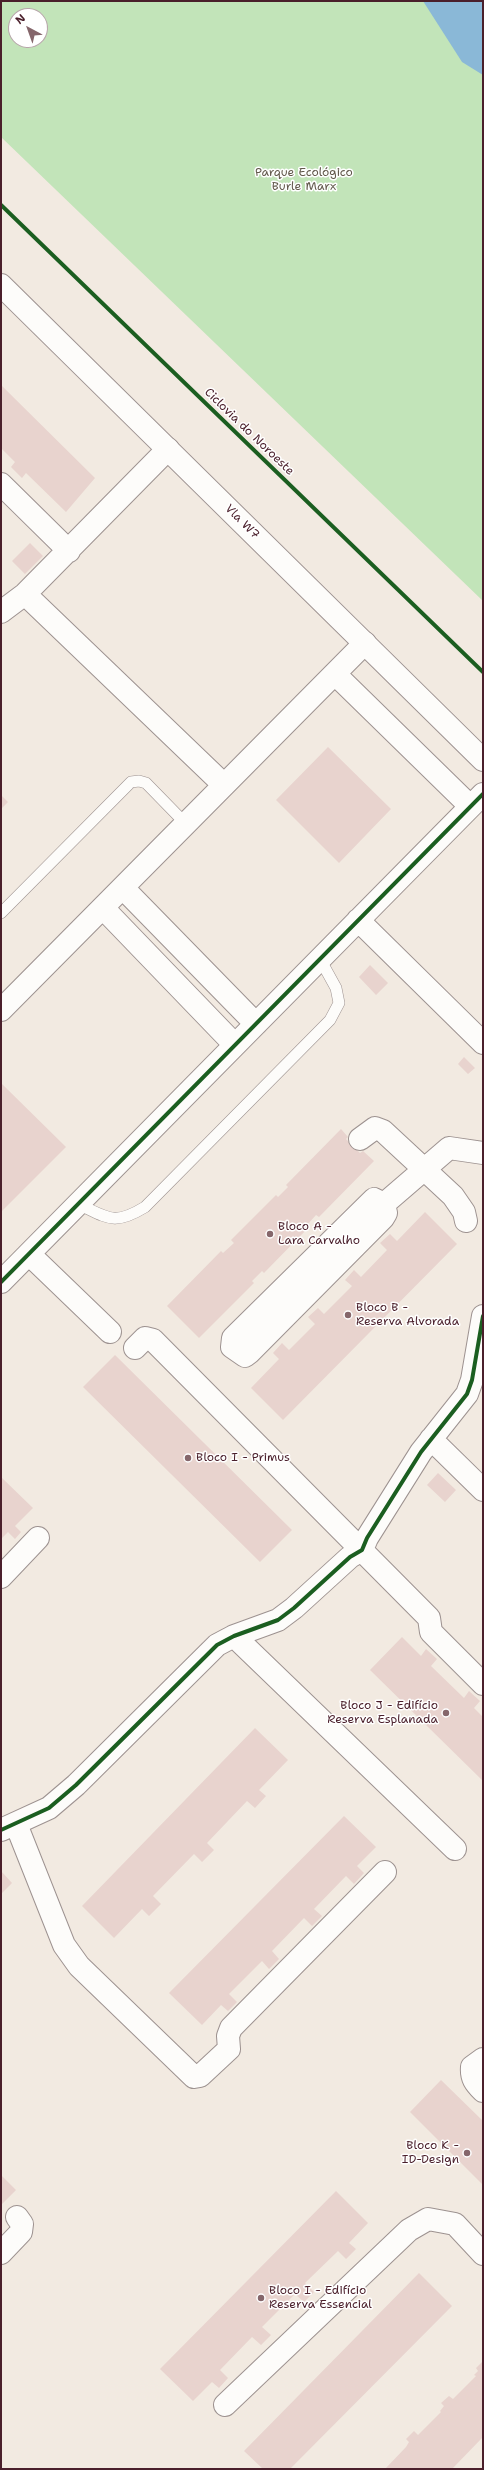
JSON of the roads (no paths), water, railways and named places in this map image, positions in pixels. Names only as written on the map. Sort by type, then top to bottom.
[{"type":"street","name":"Vla W7","points":[[1,285],[483,760]]},
{"type":"street","points":[[1,612],[25,594],[168,449]]},
{"type":"street","points":[[1,484],[68,551]]},
{"type":"street","points":[[25,594],[224,785]]},
{"type":"street","points":[[1,1010],[365,643]]},
{"type":"street","points":[[1,1282],[477,800],[335,674]]},
{"type":"street","points":[[123,888],[256,1024]]},
{"type":"street","points":[[103,908],[235,1045]]},
{"type":"street","points":[[358,920],[483,1043]]},
{"type":"street","points":[[360,1138],[375,1128],[382,1131],[453,1196],[464,1212],[466,1221]]},
{"type":"street","points":[[384,1204],[422,1169],[449,1148],[483,1153]]},
{"type":"street","points":[[378,1200],[384,1204],[386,1213],[383,1218],[249,1353],[241,1355],[232,1347],[233,1338],[370,1201],[378,1200]]},
{"type":"street","points":[[29,1254],[110,1332]]},
{"type":"street","points":[[385,1872],[231,2028],[228,2036],[229,2049],[200,2076],[194,2078],[79,1966],[64,1946],[9,1827],[49,1808],[71,1790],[217,1646],[234,1636],[278,1620],[294,1608],[350,1557],[362,1550],[367,1538],[431,1439],[467,1394],[472,1380],[481,1341],[483,1316]]},
{"type":"street","points":[[134,1348],[145,1338],[153,1340],[429,1618],[433,1635],[483,1684]]},
{"type":"street","points":[[431,1439],[483,1490]]},
{"type":"street","points":[[1,1577],[38,1538]]},
{"type":"street","points":[[234,1636],[455,1849]]},
{"type":"street","points":[[483,2059],[472,2067],[472,2074],[476,2084],[483,2091]]},
{"type":"street","points":[[1,2253],[21,2232],[22,2224],[17,2217]]},
{"type":"street","points":[[225,2404],[409,2230],[428,2219],[455,2224],[483,2254]]},
{"type":"lane","points":[[1,913],[131,782],[139,781],[146,783],[186,824]]},
{"type":"lane","points":[[78,1204],[111,1219],[128,1217],[145,1207],[324,1026],[339,1003],[336,988],[320,959]]},
{"type":"water","points":[[423,1],[483,1],[483,75],[462,62]]},
{"type":"place","name":"Bloco A - Lara Carvalho","points":[[270,1234]]},
{"type":"place","name":"Bloco B - Reserva Alvorada","points":[[348,1315]]},
{"type":"place","name":"Bloco I - Primus","points":[[188,1458]]},
{"type":"place","name":"Bloco J - Edifício Reserva Esplanada","points":[[446,1713]]},
{"type":"place","name":"Bloco K - ID-Design","points":[[467,2153]]},
{"type":"place","name":"Bloco I - Edifício Reserva Essencial","points":[[261,2298]]},
{"type":"park label","name":"Parque Ecológico Burle Marx","points":[[304,180]]}]
